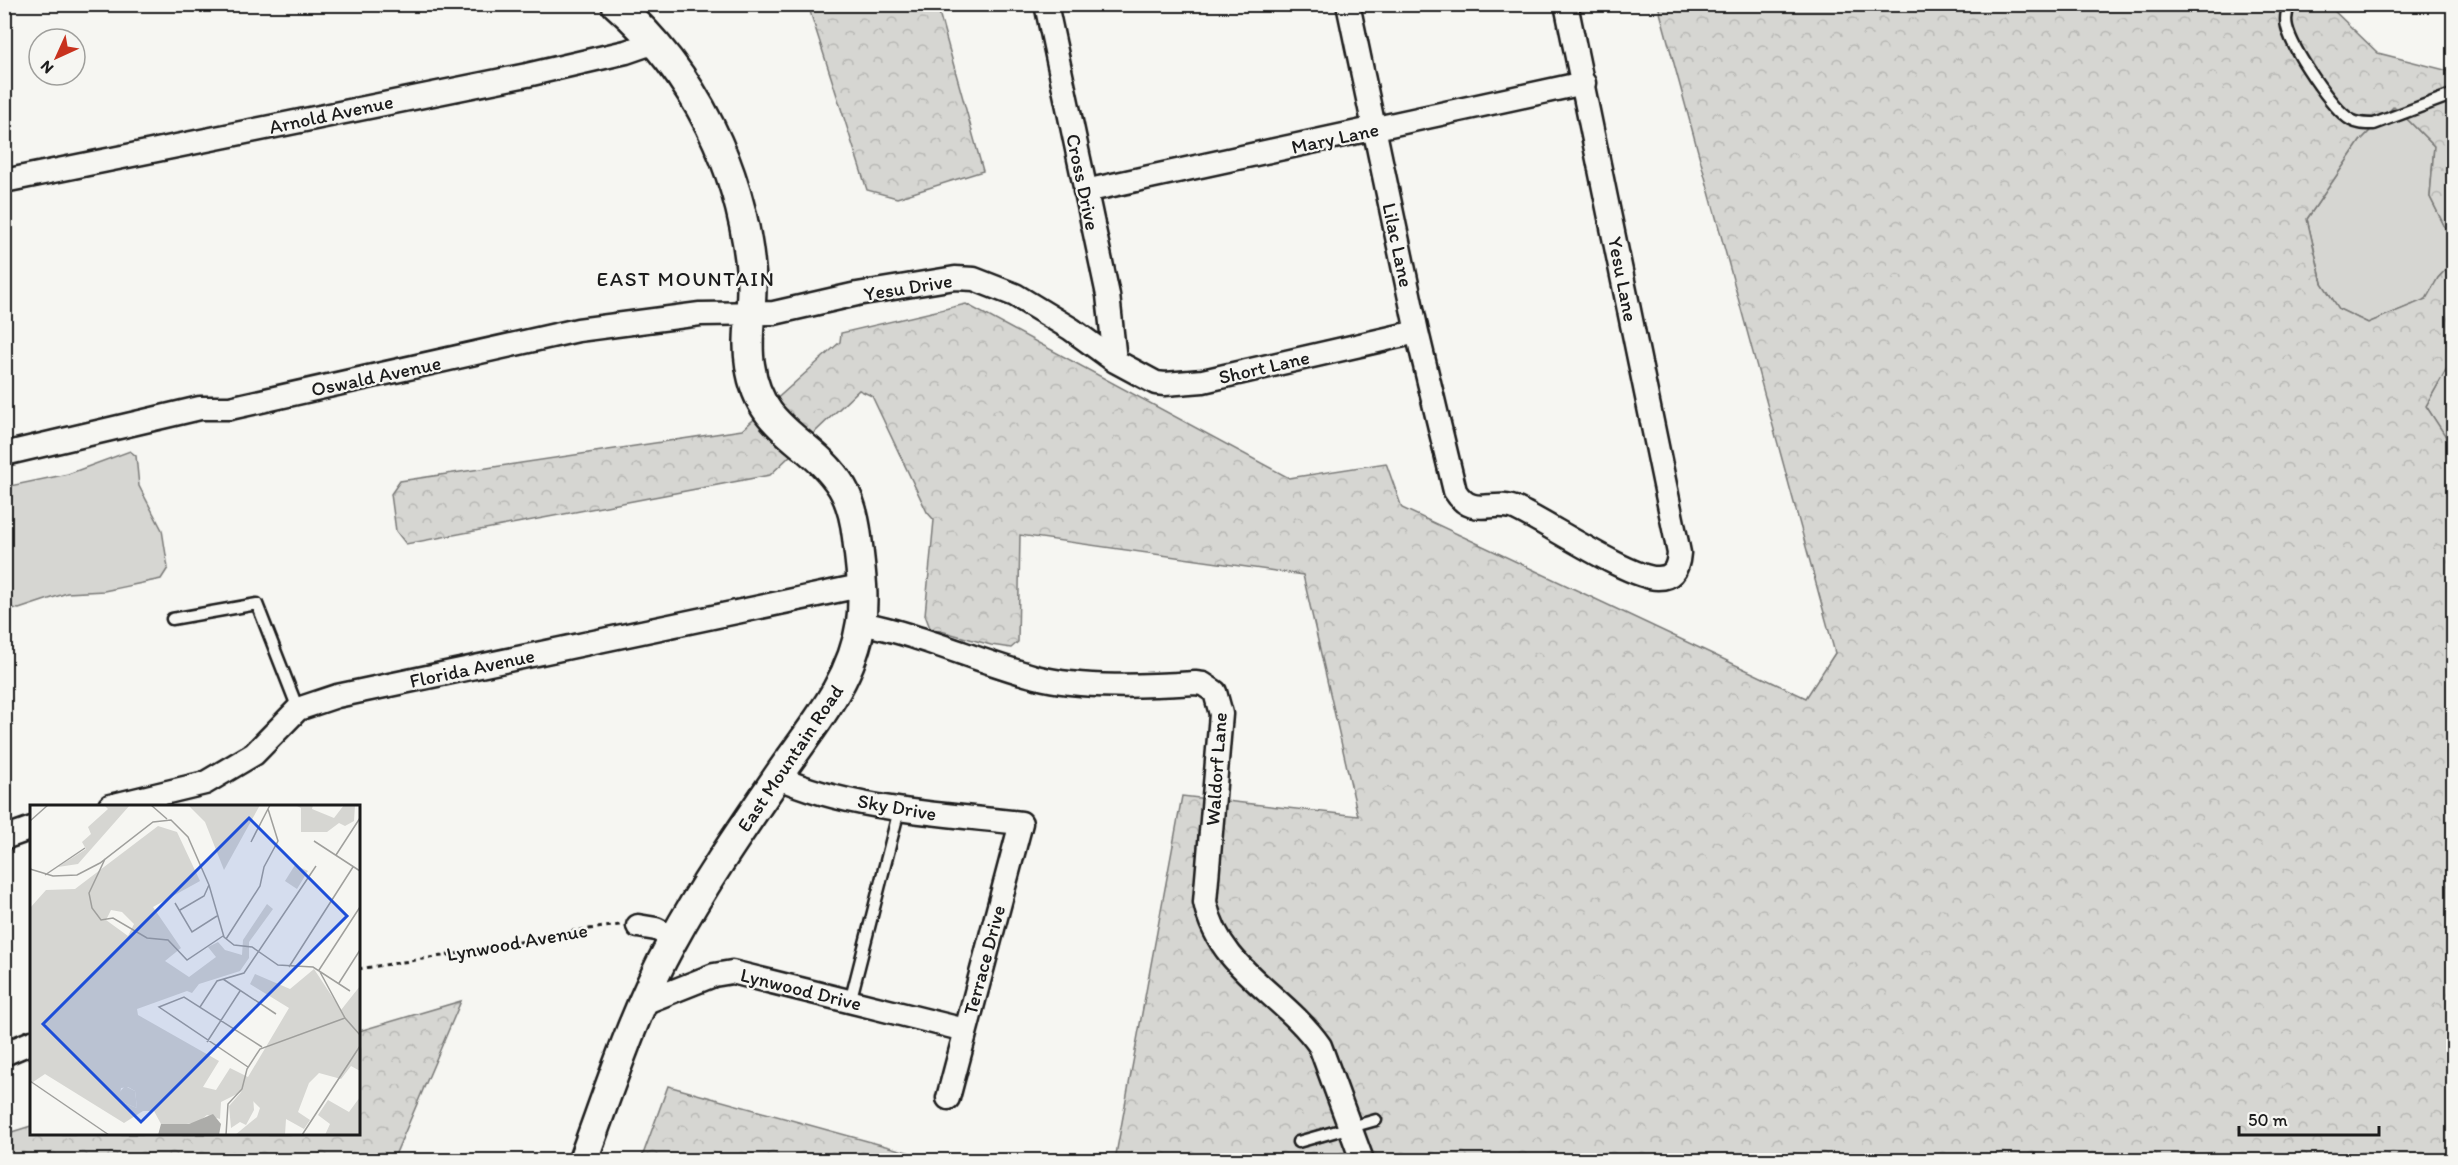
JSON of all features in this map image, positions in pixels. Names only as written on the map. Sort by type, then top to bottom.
[{"type":"street","name":"East Mountain Road","points":[[583,1161],[641,1004],[674,938],[777,777],[838,690],[852,659],[861,623],[854,517],[842,487],[824,466],[770,416],[758,394],[749,354],[751,312],[749,258],[735,186],[708,121],[683,79],[655,42],[616,4]]},
{"type":"street","name":"Cross Drive","points":[[1046,4],[1108,295],[1115,361]]},
{"type":"street","name":"Lilac Lane","points":[[1348,4],[1417,332],[1453,484]]},
{"type":"street","name":"Yesu Lane","points":[[1453,484],[1460,499],[1469,505],[1515,508],[1630,570],[1648,577],[1670,575],[1677,568],[1679,553],[1566,4]]},
{"type":"street","name":"Arnold Avenue","points":[[4,181],[527,75],[626,52],[655,42]]},
{"type":"street","name":"Mary Lane","points":[[1085,191],[1584,83]]},
{"type":"street","name":"Yesu Drive","points":[[751,312],[774,313],[857,294],[955,278],[974,279],[1015,295],[1071,329],[1115,361]]},
{"type":"street","name":"Oswald Avenue","points":[[4,454],[200,408],[230,408],[578,330],[700,314],[751,312]]},
{"type":"street","name":"Short Lane","points":[[1115,361],[1155,383],[1181,385],[1417,332]]},
{"type":"street","name":"Florida Avenue","points":[[118,805],[205,783],[254,754],[298,710],[338,696],[860,586]]},
{"type":"street","name":"Waldorf Lane","points":[[861,623],[927,640],[1038,678],[1138,687],[1195,683],[1203,684],[1215,692],[1221,714],[1205,902],[1208,917],[1219,941],[1230,957],[1309,1030],[1320,1046],[1362,1161]]},
{"type":"street","name":"Sky Drive","points":[[777,777],[797,787],[899,810],[1021,823]]},
{"type":"street","name":"Terrace Drive","points":[[948,1098],[1021,823]]},
{"type":"street","points":[[4,838],[30,829]]},
{"type":"street","points":[[638,926],[656,929],[674,938]]},
{"type":"street","name":"Lynwood Drive","points":[[641,1004],[714,975],[732,972],[965,1030]]},
{"type":"street","points":[[4,1054],[30,1043]]},
{"type":"lane","points":[[2290,4],[2286,13],[2287,27],[2293,41],[2329,100],[2352,121],[2363,125],[2374,124],[2454,94]]},
{"type":"lane","points":[[172,619],[257,604],[298,710]]},
{"type":"lane","points":[[850,1002],[899,810]]},
{"type":"lane","points":[[1298,1142],[1376,1120]]},
{"type":"path","name":"Lynwood Avenue","points":[[360,969],[487,949],[566,932],[624,924],[638,926]]},
{"type":"green space","points":[[808,5],[937,5],[983,171],[897,198],[867,190]]},
{"type":"green space","points":[[1658,5],[2328,5],[2378,53],[2453,72],[2453,243],[2430,197],[2434,146],[2394,106],[2360,141],[2307,219],[2322,283],[2339,309],[2368,323],[2426,299],[2438,278],[2453,262],[2453,357],[2426,406],[2454,449],[2453,1160],[1115,1160],[1182,796],[1358,816],[1303,575],[1020,535],[1018,642],[1011,648],[991,645],[930,628],[925,615],[934,520],[927,512],[872,396],[859,390],[770,475],[406,544],[396,531],[391,494],[400,481],[742,430],[840,342],[841,333],[966,304],[1289,478],[1386,463],[1402,508],[1806,698],[1835,653]]},
{"type":"green space","points":[[2394,106],[2434,146],[2430,197],[2453,243],[2453,262],[2438,278],[2427,299],[2368,323],[2339,309],[2322,283],[2307,219],[2360,141]]},
{"type":"green space","points":[[2453,357],[2453,449],[2426,406]]},
{"type":"green space","points":[[130,451],[136,456],[139,486],[162,530],[168,568],[161,579],[104,591],[67,593],[19,609],[11,608],[4,601],[5,487],[68,474]]},
{"type":"green space","points":[[461,1001],[393,1160],[5,1160],[5,1134],[30,1126],[30,1135],[360,1135],[360,1031]]},
{"type":"green space","points":[[668,1086],[936,1160],[641,1160]]},
{"type":"district","name":"EAST MOUNTAIN","points":[[686,278]]}]
